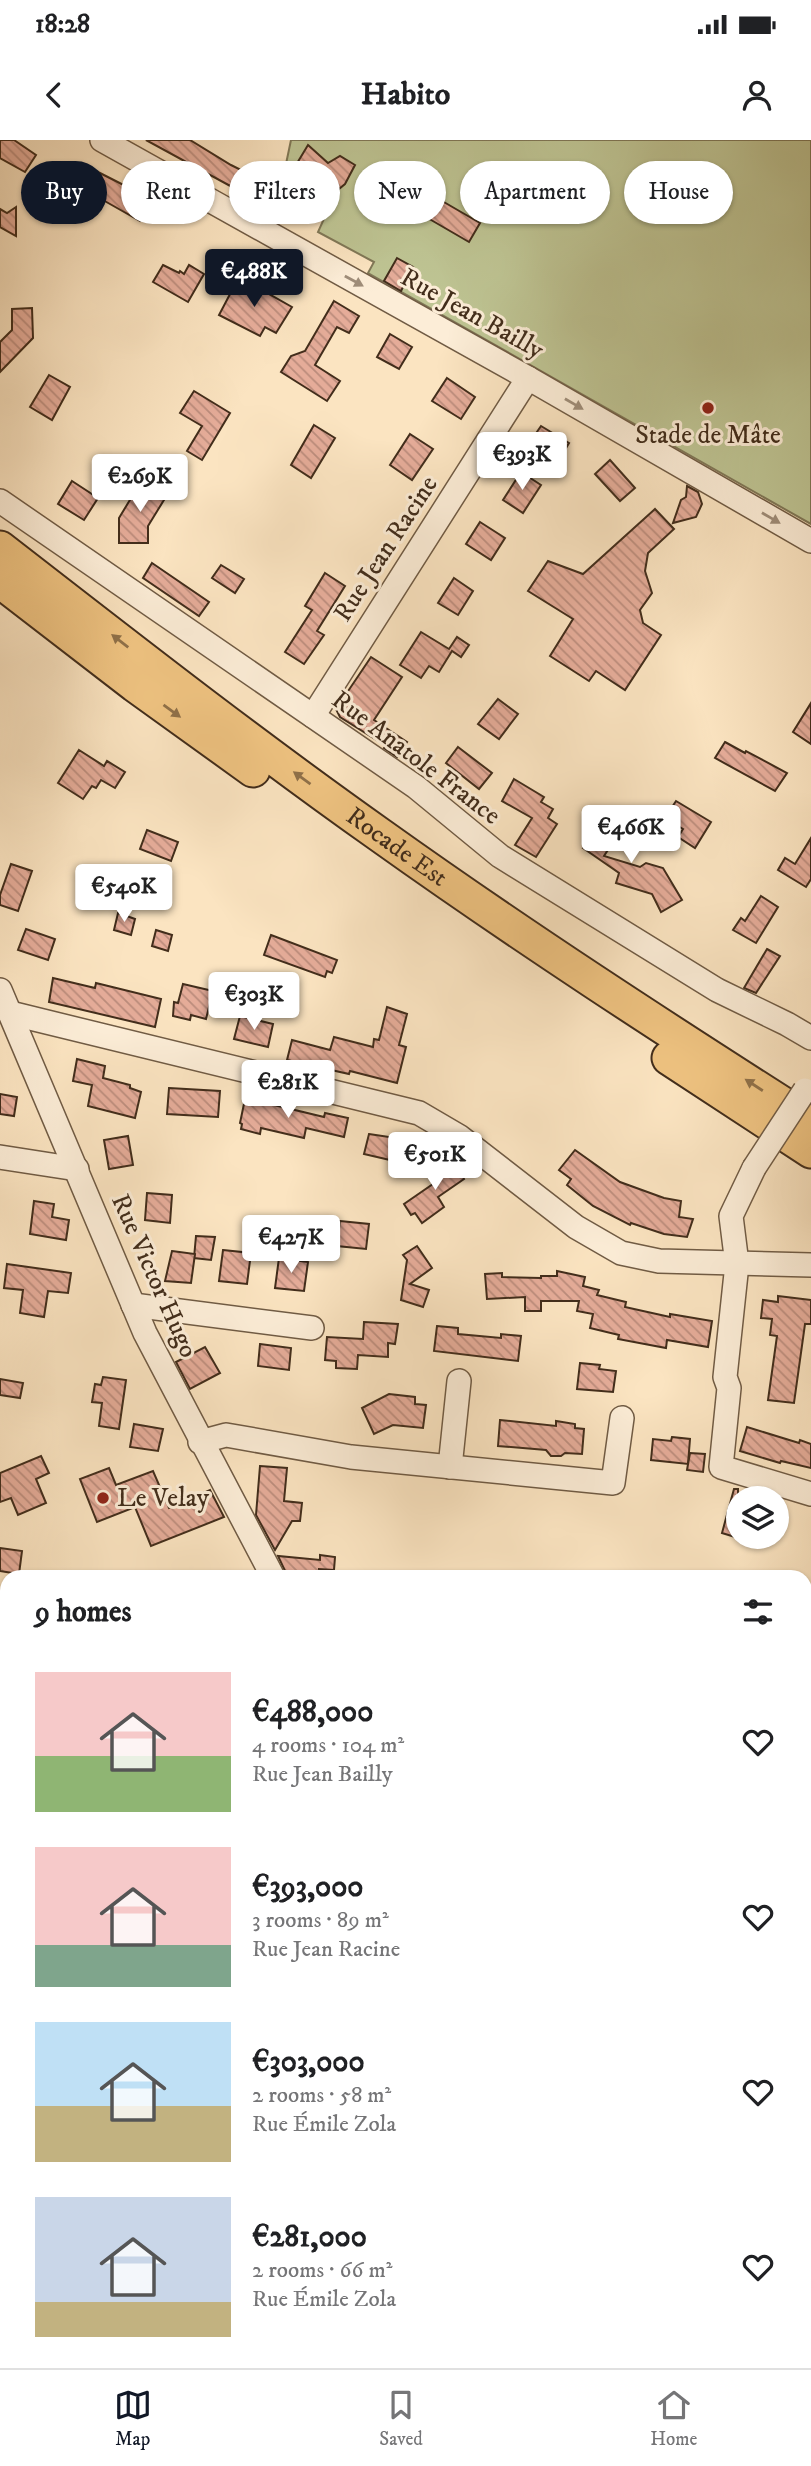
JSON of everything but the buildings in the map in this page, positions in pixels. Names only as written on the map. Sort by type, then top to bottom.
[{"type":"highway","name":"Rocade Est","points":[[0,548],[171,681],[379,835],[615,997],[808,1106]]},
{"type":"highway","name":"Rocade Est","points":[[0,581],[135,685],[385,865],[811,1151]]},
{"type":"street","name":"Rue Jean Bailly","points":[[102,140],[528,377],[811,541]]},
{"type":"street","name":"Rue Jean Racine","points":[[313,716],[528,377]]},
{"type":"street","name":"Rue Anatole France","points":[[0,501],[416,787],[500,856],[717,990],[811,1038]]},
{"type":"street","name":"Rue Victor Hugo","points":[[0,990],[145,1333],[269,1570]]},
{"type":"street","points":[[10,1013],[419,1113],[453,1132],[576,1227],[621,1253],[659,1261],[811,1265]]},
{"type":"street","points":[[808,1106],[754,1168],[731,1216],[737,1264],[725,1377],[729,1388],[721,1467],[811,1494]]},
{"type":"street","points":[[0,1157],[77,1169]]},
{"type":"street","points":[[133,1305],[312,1328]]},
{"type":"street","points":[[450,1467],[458,1381]]},
{"type":"street","points":[[200,1442],[226,1435],[351,1457],[613,1483],[622,1418]]},
{"type":"green space","name":"Stade de Mâte","points":[[291,140],[811,140],[811,524],[368,273],[374,262],[318,232],[322,224],[340,224],[340,161],[287,161]]},
{"type":"place","name":"Stade de Mâte","points":[[708,408]]},
{"type":"place","name":"Le Velay","points":[[103,1498]]}]
